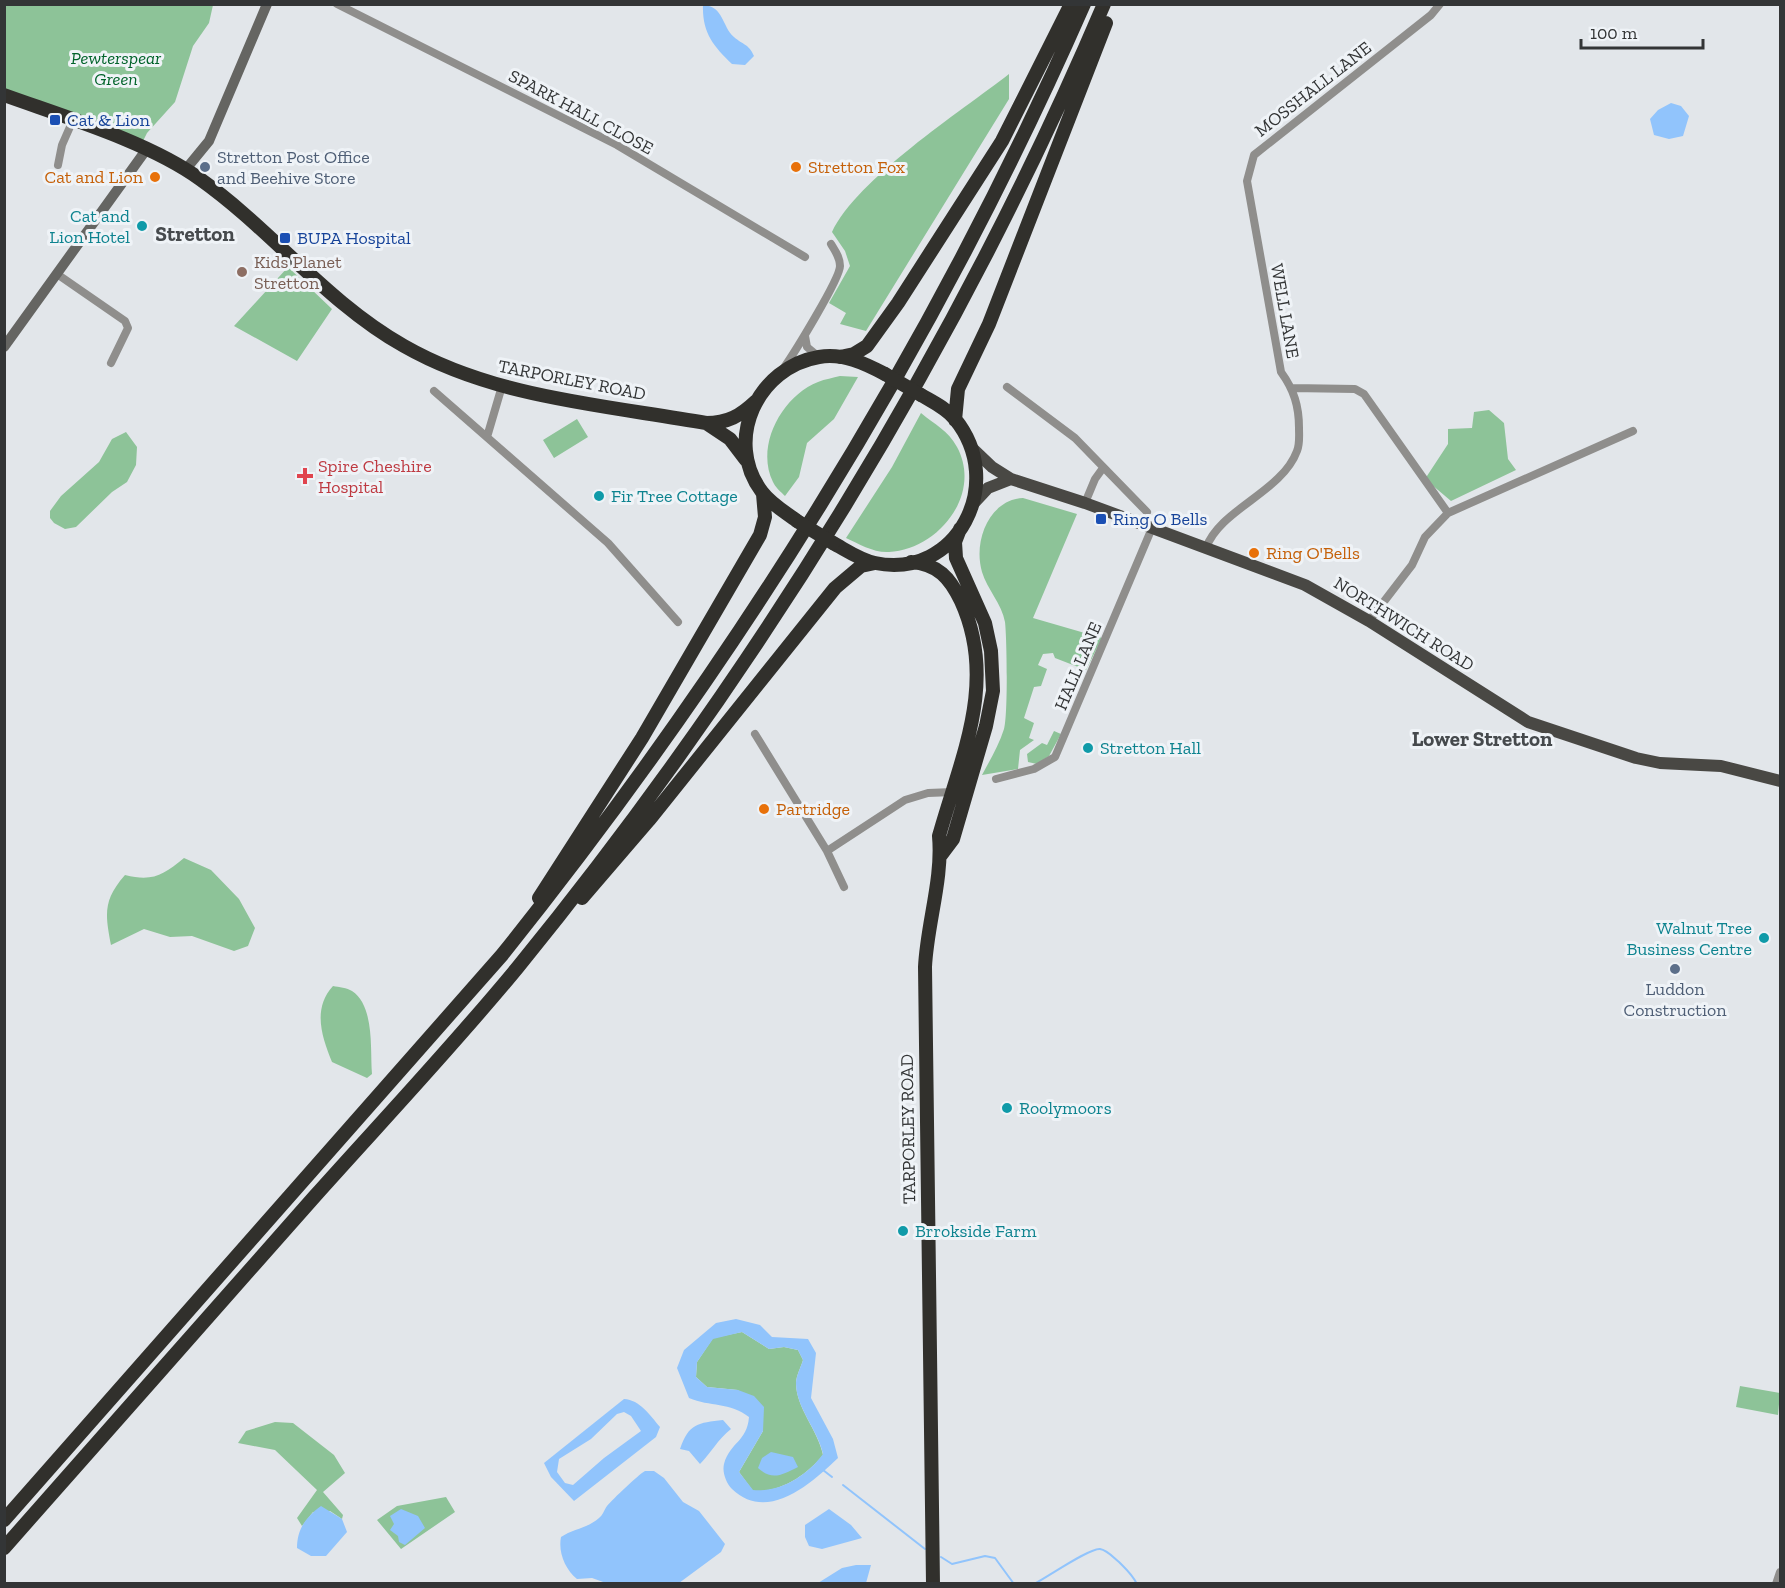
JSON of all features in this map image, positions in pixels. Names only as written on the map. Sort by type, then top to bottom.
[{"type":"highway","points":[[840,357],[863,349],[876,336],[984,170],[1029,90],[1071,4]]},
{"type":"highway","points":[[4,1520],[502,955],[595,836],[678,722],[817,512],[933,312],[1005,173],[1084,4]]},
{"type":"highway","points":[[517,967],[654,788],[738,669],[832,524],[919,376],[976,270],[1041,142],[1104,4]]},
{"type":"highway","points":[[955,420],[955,399],[989,324],[1113,4]]},
{"type":"highway","name":"TARPORLEY ROAD","points":[[4,95],[73,120],[186,169],[234,205],[344,306],[375,328],[434,362],[502,386],[542,396],[706,423],[718,423],[736,418],[756,401]]},
{"type":"highway","points":[[4,1548],[458,1037],[517,967],[613,863],[835,588],[868,564],[911,562],[940,548],[960,529],[974,503],[978,471],[971,447],[955,420],[921,395],[885,374],[865,364],[840,357],[819,357],[798,362],[779,374],[756,401],[746,430],[746,460],[763,494],[765,509],[760,535],[642,738],[502,955]]},
{"type":"highway","name":"TARPORLEY ROAD","points":[[706,423],[730,439],[746,460]]},
{"type":"highway","points":[[763,494],[797,521],[868,564]]},
{"type":"highway","name":"TARPORLEY ROAD","points":[[941,855],[953,838],[969,785],[986,726],[993,677],[985,623],[956,558],[955,542],[960,529]]},
{"type":"highway","name":"TARPORLEY ROAD","points":[[911,562],[931,566],[947,577],[966,612],[978,662],[976,702],[939,836],[941,855],[926,936],[924,994],[933,1584]]},
{"type":"main road","points":[[186,169],[209,141],[267,4]]},
{"type":"main road","points":[[4,347],[146,150]]},
{"type":"main road","name":"NORTHWICH ROAD","points":[[971,447],[992,467],[1011,479],[1085,503],[1298,581],[1369,621],[1528,722],[1636,758],[1660,763],[1721,766],[1780,781]]},
{"type":"main road","points":[[974,503],[988,488],[1011,479]]},
{"type":"street","name":"SPARK HALL CLOSE","points":[[337,4],[617,145],[805,257]]},
{"type":"street","name":"MOSSHALL LANE","points":[[1254,218],[1247,181],[1254,155],[1431,15],[1440,4]]},
{"type":"street","points":[[58,165],[62,144],[73,120]]},
{"type":"street","name":"WELL LANE","points":[[1206,548],[1214,534],[1277,478],[1293,459],[1298,449],[1299,414],[1292,388],[1281,372],[1263,281],[1254,218]]},
{"type":"street","points":[[779,374],[805,336],[839,272],[838,256],[831,244]]},
{"type":"street","points":[[57,274],[124,321],[128,328],[127,334],[111,363]]},
{"type":"street","points":[[805,336],[807,347],[819,357]]},
{"type":"street","points":[[487,437],[502,386]]},
{"type":"street","points":[[1007,387],[1075,438],[1147,512]]},
{"type":"street","points":[[1292,388],[1332,387],[1355,389],[1364,394],[1448,513]]},
{"type":"street","points":[[434,391],[608,543],[678,622]]},
{"type":"street","points":[[1369,621],[1412,565],[1425,537],[1448,513],[1633,431]]},
{"type":"street","points":[[1085,503],[1095,479],[1103,468]]},
{"type":"street","name":"HALL LANE","points":[[996,779],[1034,769],[1055,757],[1152,528]]},
{"type":"street","points":[[755,734],[828,851],[844,887]]},
{"type":"street","points":[[828,851],[905,800],[928,792],[951,793],[969,785]]},
{"type":"street","points":[[1776,1584],[1780,1572]]},
{"type":"green space","name":"Pewterspear Green","points":[[4,5],[213,5],[209,23],[193,46],[175,102],[147,133],[140,147],[5,95]]},
{"type":"green space","points":[[1009,74],[1009,99],[866,331],[840,324],[846,313],[829,303],[850,266],[845,251],[832,232],[845,212],[863,190],[912,147]]},
{"type":"green space","points":[[288,267],[332,309],[297,361],[234,326]]},
{"type":"green space","points":[[840,376],[858,377],[834,419],[807,443],[799,477],[785,496],[774,484],[768,468],[767,453],[775,424],[793,398],[805,389],[821,381]]},
{"type":"green space","points":[[1489,410],[1504,423],[1508,459],[1516,470],[1451,501],[1425,479],[1448,444],[1448,429],[1472,428],[1474,412]]},
{"type":"green space","points":[[921,413],[950,436],[964,465],[964,483],[960,501],[951,517],[924,542],[907,549],[878,551],[846,538],[892,467]]},
{"type":"green space","points":[[577,419],[588,437],[554,458],[543,440]]},
{"type":"green space","points":[[126,432],[137,447],[136,465],[127,482],[112,492],[76,527],[65,529],[54,523],[50,518],[50,511],[61,496],[99,462],[112,439]]},
{"type":"green space","points":[[1023,498],[1077,514],[1033,618],[1102,638],[1086,670],[1055,658],[1053,653],[1043,654],[1038,665],[1047,669],[1041,686],[1034,687],[1024,718],[1034,723],[1029,738],[1034,740],[1020,750],[1018,769],[982,775],[1004,729],[1007,660],[1005,622],[982,572],[980,548],[986,524],[993,514],[1011,500]]},
{"type":"green space","points":[[1054,731],[1061,734],[1049,756],[1037,764],[1028,762],[1027,754],[1042,743],[1047,745]]},
{"type":"green space","points":[[184,858],[211,870],[239,899],[255,928],[248,946],[234,951],[192,936],[170,937],[144,929],[111,945],[107,916],[109,900],[125,875],[143,878],[157,876]]},
{"type":"green space","points":[[333,986],[352,991],[365,1007],[370,1030],[372,1074],[367,1078],[332,1062],[328,1052],[322,1033],[321,1014],[323,1004]]},
{"type":"green space","points":[[742,1332],[769,1349],[784,1347],[798,1350],[803,1360],[796,1380],[797,1392],[823,1455],[801,1476],[783,1486],[763,1491],[753,1491],[739,1472],[763,1431],[738,1390],[707,1387],[696,1377],[697,1362],[713,1338]]},
{"type":"green space","points":[[1740,1386],[1780,1393],[1778,1415],[1736,1407]]},
{"type":"green space","points":[[275,1422],[293,1423],[334,1455],[345,1473],[323,1492],[343,1515],[342,1519],[330,1511],[313,1512],[302,1526],[297,1518],[317,1490],[275,1450],[238,1443],[246,1431]]},
{"type":"green space","points":[[446,1497],[455,1512],[401,1549],[377,1520],[397,1506]]},
{"type":"water","points":[[703,5],[715,9],[730,33],[750,49],[754,56],[745,65],[732,64],[714,45],[704,23]]},
{"type":"water","points":[[1671,103],[1681,106],[1689,116],[1683,136],[1669,139],[1654,135],[1650,119],[1658,110]]},
{"type":"water","points":[[736,1319],[760,1325],[772,1337],[808,1339],[816,1353],[811,1398],[833,1439],[838,1458],[815,1479],[788,1496],[774,1501],[760,1502],[745,1498],[732,1489],[725,1477],[724,1464],[730,1451],[745,1432],[749,1417],[735,1409],[689,1398],[677,1368],[684,1350],[716,1323]],"holes":[[[742,1332],[769,1349],[784,1347],[798,1350],[803,1360],[796,1380],[797,1392],[823,1454],[810,1469],[792,1481],[773,1489],[753,1490],[739,1472],[763,1431],[764,1407],[754,1396],[738,1390],[707,1387],[696,1377],[697,1362],[713,1339]]]},
{"type":"water","points":[[624,1399],[640,1405],[660,1427],[656,1437],[574,1501],[551,1477],[544,1463]],"holes":[[[624,1412],[631,1416],[641,1431],[604,1458],[573,1485],[565,1483],[557,1472],[559,1459],[591,1439],[617,1414]]]},
{"type":"water","points":[[723,1420],[731,1429],[700,1464],[689,1451],[680,1449],[691,1429],[707,1422]]},
{"type":"water","points":[[771,1452],[793,1457],[798,1467],[773,1476],[763,1472],[758,1468],[762,1458]]},
{"type":"water","points":[[645,1471],[654,1471],[664,1478],[683,1502],[699,1511],[725,1544],[721,1552],[679,1583],[606,1583],[592,1578],[577,1579],[563,1560],[561,1537],[599,1518],[610,1503]]},
{"type":"water","points":[[321,1506],[342,1519],[347,1532],[326,1556],[311,1556],[297,1548],[299,1535],[307,1519]]},
{"type":"water","points":[[401,1509],[418,1516],[425,1528],[405,1545],[399,1542],[398,1536],[390,1530],[394,1524],[390,1516]]},
{"type":"water","points":[[829,1509],[851,1525],[862,1538],[822,1549],[809,1546],[805,1537],[805,1525]]},
{"type":"water","points":[[871,1565],[866,1583],[818,1583],[842,1568]]},
{"type":"waterway","points":[[823,1470],[832,1477]]},
{"type":"waterway","points":[[843,1485],[925,1549]]},
{"type":"waterway","points":[[1034,1584],[1078,1558],[1100,1549],[1108,1552],[1119,1562],[1137,1584]]},
{"type":"waterway","points":[[941,1557],[952,1564],[985,1556],[995,1558],[1014,1584]]},
{"type":"place","name":"Cat & Lion","points":[[55,120]]},
{"type":"place","name":"Stretton Post Office and Beehive Store","points":[[205,167]]},
{"type":"place","name":"Stretton Fox","points":[[796,167]]},
{"type":"place","name":"Cat and Lion","points":[[155,177]]},
{"type":"place","name":"Cat and Lion Hotel","points":[[142,226]]},
{"type":"place","name":"BUPA Hospital","points":[[285,238]]},
{"type":"place","name":"Kids Planet Stretton","points":[[242,272]]},
{"type":"place","name":"Spire Cheshire Hospital","points":[[305,476]]},
{"type":"place","name":"Fir Tree Cottage","points":[[599,496]]},
{"type":"place","name":"Ring O Bells","points":[[1101,519]]},
{"type":"place","name":"Ring O'Bells","points":[[1254,553]]},
{"type":"place","name":"Stretton Hall","points":[[1088,748]]},
{"type":"place","name":"Partridge","points":[[764,809]]},
{"type":"place","name":"Walnut Tree Business Centre","points":[[1764,938]]},
{"type":"place","name":"Luddon Construction","points":[[1675,969]]},
{"type":"place","name":"Roolymoors","points":[[1007,1108]]},
{"type":"place","name":"Brrokside Farm","points":[[903,1231]]},
{"type":"district","name":"Stretton","points":[[195,234]]},
{"type":"district","name":"Lower Stretton","points":[[1482,739]]}]
